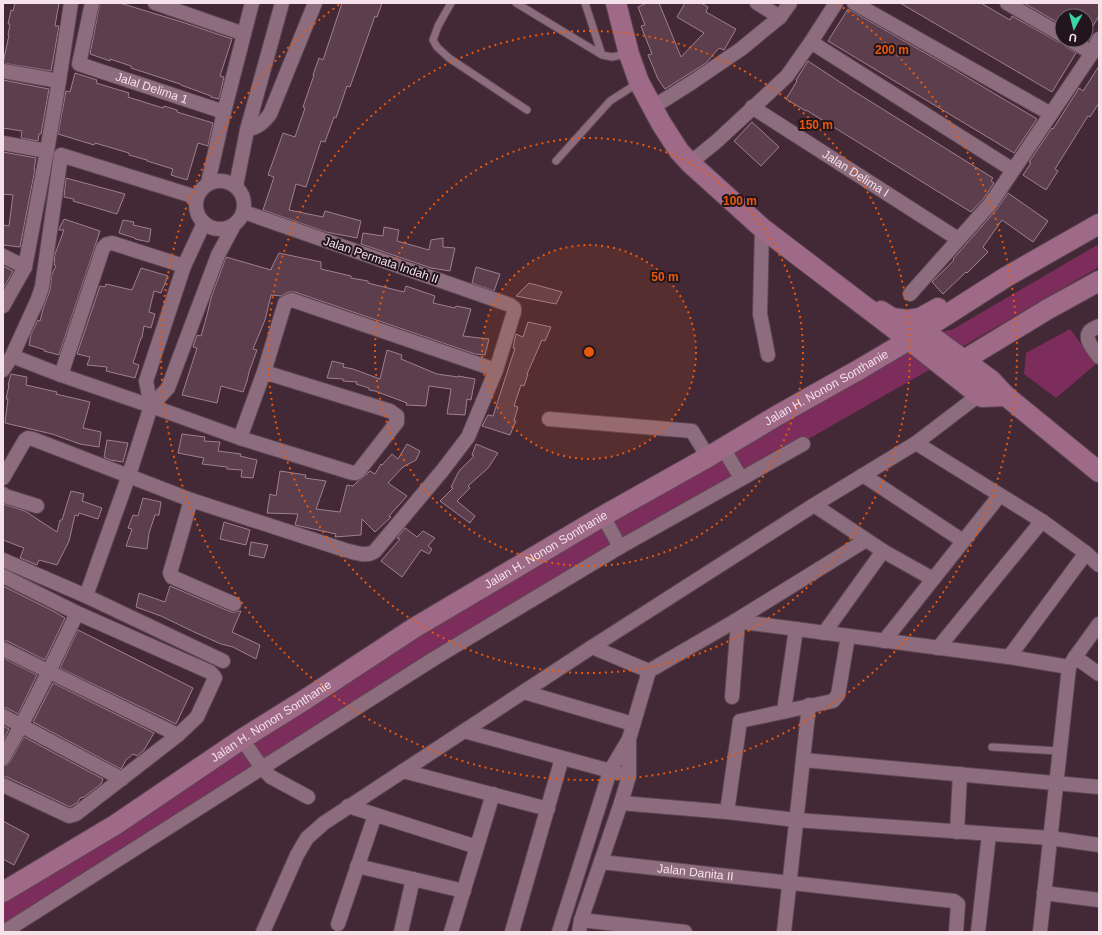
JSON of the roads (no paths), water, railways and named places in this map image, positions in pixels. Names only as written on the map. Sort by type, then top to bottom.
[{"type":"street","points":[[3,306],[25,267],[47,151],[71,3]]},
{"type":"street","name":"Jalal Delima 1","points":[[92,3],[79,64],[224,112]]},
{"type":"street","points":[[155,3],[244,34]]},
{"type":"street","points":[[208,183],[224,112],[252,3]]},
{"type":"street","points":[[236,186],[247,130],[282,3]]},
{"type":"street","points":[[247,130],[256,128],[263,123],[270,114],[315,3]]},
{"type":"street","points":[[616,3],[629,54],[639,82],[657,115],[684,157],[762,228],[859,302],[920,337],[965,360],[991,380],[1006,396],[1099,472]]},
{"type":"street","points":[[756,3],[780,17]]},
{"type":"street","points":[[657,115],[691,83],[741,49],[780,17],[790,3]]},
{"type":"street","points":[[684,157],[717,141],[786,76],[811,42],[836,3]]},
{"type":"street","points":[[854,3],[1051,114]]},
{"type":"street","points":[[1007,3],[1054,30]]},
{"type":"street","points":[[910,294],[990,203],[1092,53],[1099,39]]},
{"type":"street","points":[[811,42],[1013,170]]},
{"type":"street","points":[[1084,48],[1092,53]]},
{"type":"street","points":[[3,71],[59,81]]},
{"type":"street","name":"Jalan Delima I","points":[[752,107],[958,239]]},
{"type":"street","points":[[3,143],[47,151]]},
{"type":"street","points":[[3,370],[12,356],[42,287],[61,155],[196,197]]},
{"type":"street","points":[[86,596],[129,476],[151,406],[168,388],[218,255],[233,227],[244,212],[245,202],[242,194],[236,186],[227,181],[218,180],[208,183],[201,189],[196,197],[198,216],[204,223],[213,228],[222,229],[233,227]]},
{"type":"street","name":"Jalan Permata Indah II","points":[[244,212],[510,305],[514,308],[514,312],[496,370]]},
{"type":"street","points":[[151,406],[146,381],[184,266],[204,223]]},
{"type":"street","name":"Jalan H. Nonon Sonthanie","points":[[3,892],[115,825],[242,739],[414,628],[720,454],[920,337],[1006,277],[1099,224]]},
{"type":"street","points":[[762,228],[760,314],[768,355]]},
{"type":"street","points":[[61,376],[103,248],[107,244],[112,243],[184,266]]},
{"type":"street","points":[[3,256],[25,267]]},
{"type":"street","points":[[859,302],[871,304],[892,318],[907,320],[920,318],[967,290],[1006,277]]},
{"type":"street","points":[[965,360],[1048,309],[1099,281]]},
{"type":"street","points":[[3,478],[25,440],[28,438],[33,439],[191,500],[345,550],[371,554],[468,437],[496,370],[292,300],[288,301],[285,303],[264,372],[240,438]]},
{"type":"street","points":[[1099,326],[1090,331],[1088,337],[1089,342],[1099,358]]},
{"type":"street","points":[[920,337],[977,394],[982,397],[1006,396]]},
{"type":"street","points":[[12,356],[61,376],[240,438],[356,473],[397,422],[397,416],[390,411],[264,372]]},
{"type":"street","points":[[263,932],[297,855],[307,838],[324,822],[592,647],[814,505],[916,443],[977,394]]},
{"type":"street","points":[[549,419],[692,430],[720,454],[740,477]]},
{"type":"street","points":[[916,443],[1042,522],[1086,553],[1099,565]]},
{"type":"street","points":[[4,932],[261,766],[435,658],[619,546],[740,477],[803,444]]},
{"type":"street","points":[[863,475],[963,541]]},
{"type":"street","points":[[3,494],[5,496],[37,506]]},
{"type":"street","points":[[884,641],[1000,495]]},
{"type":"street","points":[[191,500],[170,573],[172,577],[234,604]]},
{"type":"street","points":[[814,505],[883,551],[933,579]]},
{"type":"street","points":[[605,520],[619,546]]},
{"type":"street","points":[[938,648],[1042,522]]},
{"type":"street","points":[[685,932],[580,926],[621,803],[628,776],[629,739],[649,671],[737,621],[866,540]]},
{"type":"street","points":[[824,633],[883,551]]},
{"type":"street","points":[[1009,657],[1086,553]]},
{"type":"street","points":[[3,560],[86,596],[223,661]]},
{"type":"street","points":[[3,576],[77,612],[203,669],[215,678],[197,716],[178,735],[76,814],[69,816],[3,785]]},
{"type":"street","points":[[3,758],[22,726],[77,612]]},
{"type":"street","points":[[737,621],[1009,657],[1072,662],[1099,674]]},
{"type":"street","points":[[732,697],[737,621]]},
{"type":"street","points":[[1040,932],[1056,783],[1072,662],[1099,624]]},
{"type":"street","points":[[784,711],[796,629]]},
{"type":"street","points":[[728,812],[740,721],[833,700],[838,695],[848,636]]},
{"type":"street","points":[[592,647],[649,671]]},
{"type":"street","points":[[3,649],[178,735]]},
{"type":"street","points":[[524,692],[633,724]]},
{"type":"street","points":[[784,932],[809,705]]},
{"type":"street","points":[[3,716],[122,779]]},
{"type":"street","points":[[464,731],[628,776]]},
{"type":"street","points":[[242,739],[261,766],[271,777],[308,797]]},
{"type":"street","points":[[559,932],[610,771],[629,739]]},
{"type":"street","points":[[512,932],[562,758]]},
{"type":"street","points":[[803,760],[1099,787]]},
{"type":"street","points":[[403,771],[548,809]]},
{"type":"street","points":[[957,832],[960,774]]},
{"type":"street","points":[[451,932],[493,794]]},
{"type":"street","points":[[621,803],[728,812],[796,820],[1050,838],[1099,845]]},
{"type":"street","points":[[348,806],[477,847]]},
{"type":"street","points":[[338,924],[375,815]]},
{"type":"street","points":[[978,932],[989,834]]},
{"type":"street","name":"Jalan Danita II","points":[[601,862],[954,901],[958,904],[956,932]]},
{"type":"street","points":[[357,866],[464,891]]},
{"type":"street","points":[[401,932],[413,879]]},
{"type":"street","points":[[1044,893],[1099,900]]},
{"type":"lane","points":[[451,3],[438,26],[433,40],[437,47],[449,58],[527,110]]},
{"type":"lane","points":[[516,3],[602,56],[612,57],[629,54]]},
{"type":"lane","points":[[585,3],[602,56]]},
{"type":"lane","points":[[556,161],[610,101],[639,82]]},
{"type":"lane","points":[[992,747],[1060,751]]},
{"type":"waterway","points":[[3,907],[339,698],[418,646],[950,343]]}]
